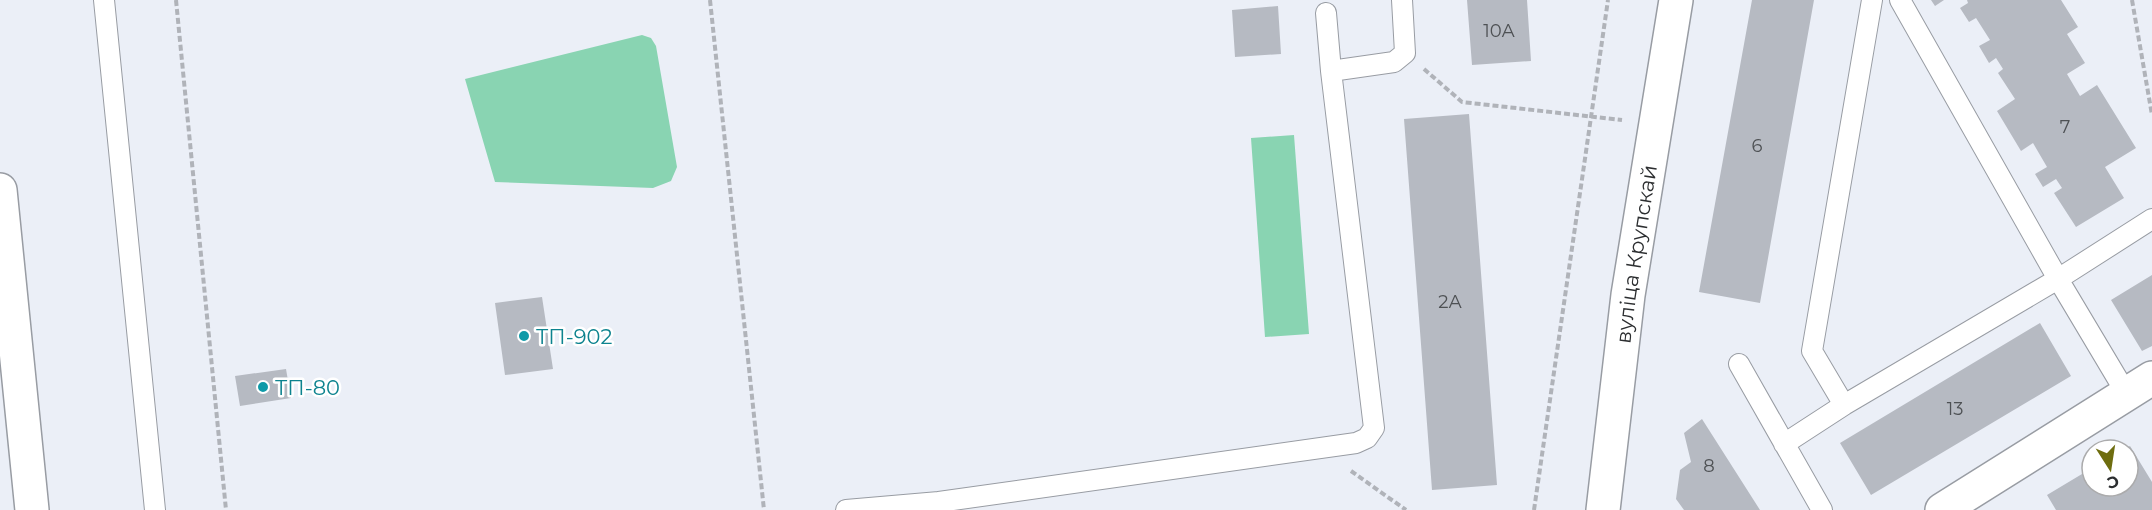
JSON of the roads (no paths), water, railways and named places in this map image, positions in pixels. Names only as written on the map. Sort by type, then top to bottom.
[{"type":"street","name":"вуліца Крупскай","points":[[1603,510],[1628,295],[1676,0]]},
{"type":"street","points":[[0,190],[32,510]]},
{"type":"street","points":[[1942,510],[2139,385]]},
{"type":"lane","points":[[104,0],[155,510]]},
{"type":"lane","points":[[1331,71],[1394,62],[1405,53],[1402,0]]},
{"type":"lane","points":[[1844,405],[1812,351],[1872,0]]},
{"type":"lane","points":[[1900,0],[2058,279],[2139,385]]},
{"type":"lane","points":[[846,510],[940,506],[1356,443],[1367,438],[1374,428],[1326,13]]},
{"type":"lane","points":[[1784,444],[1844,405],[2058,279],[2152,219]]},
{"type":"lane","points":[[1739,364],[1821,510]]},
{"type":"place","name":"ТП-902","points":[[524,336]]},
{"type":"place","name":"ТП-80","points":[[263,387]]}]
